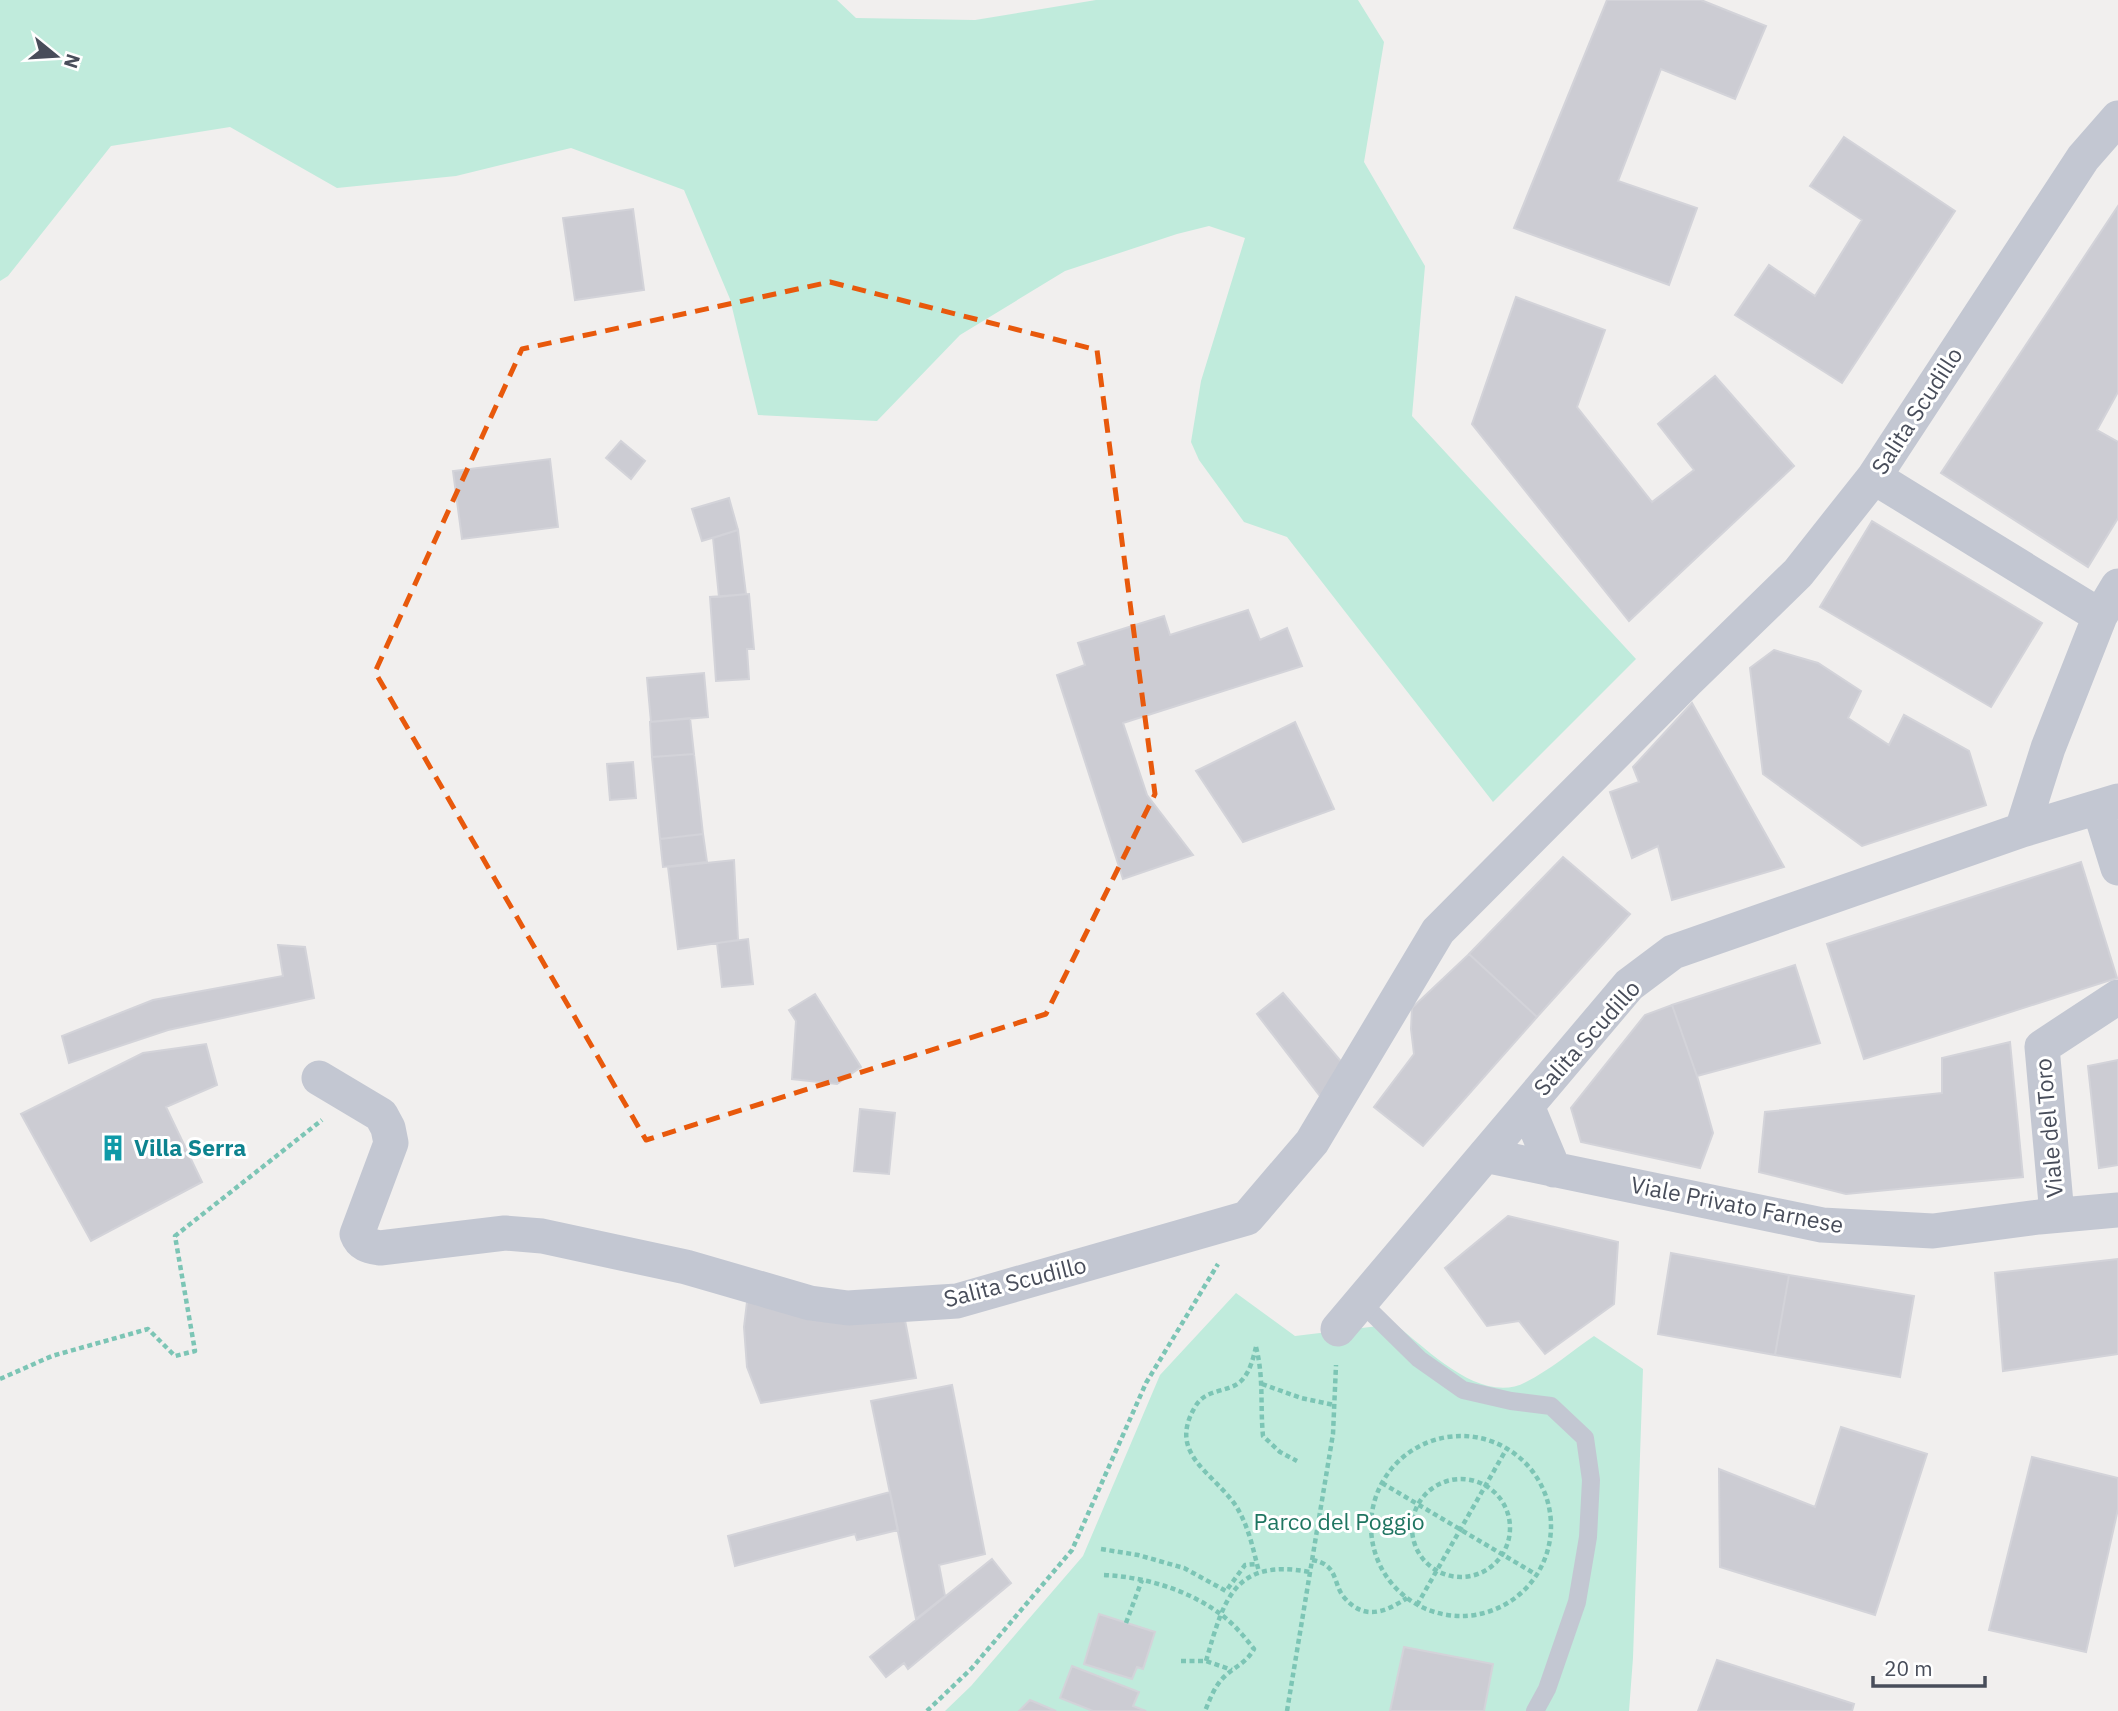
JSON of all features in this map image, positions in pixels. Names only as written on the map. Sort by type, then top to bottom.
[{"type":"street","name":"Salita Scudillo","points":[[320,1078],[381,1115],[388,1128],[391,1143],[357,1234],[360,1241],[368,1246],[380,1248],[505,1233],[541,1236],[686,1267],[810,1303],[848,1308],[957,1301],[1247,1218],[1312,1142],[1438,932],[1798,573],[1874,477],[2083,158],[2118,118]]},
{"type":"street","points":[[1874,477],[2100,616]]},
{"type":"street","points":[[2022,830],[2048,748],[2100,616],[2118,586]]},
{"type":"street","name":"Salita Scudillo","points":[[1338,1329],[1629,985],[1673,952],[2022,830],[2108,804]]},
{"type":"street","points":[[2108,804],[2118,868]]},
{"type":"street","name":"Viale del Toro","points":[[2057,1215],[2042,1047],[2118,997]]},
{"type":"street","points":[[1527,1106],[1554,1170]]},
{"type":"street","name":"Viale Privato Farnese","points":[[1485,1155],[1822,1225],[1933,1231],[2118,1210]]},
{"type":"lane","points":[[1361,1303],[1419,1359],[1463,1390],[1511,1401],[1552,1406],[1585,1438],[1591,1480],[1588,1537],[1577,1602],[1547,1689],[1535,1711]]},
{"type":"path","points":[[0,1379],[52,1356],[148,1329],[175,1356],[195,1351],[175,1236],[350,1098]]},
{"type":"path","points":[[928,1711],[972,1668],[1072,1550],[1146,1383],[1247,1218]]},
{"type":"path","points":[[1287,1711],[1333,1434],[1338,1329]]},
{"type":"path","points":[[1259,1572],[1250,1533],[1237,1508],[1187,1449],[1187,1420],[1199,1400],[1240,1383],[1252,1363],[1256,1347],[1262,1370],[1263,1436],[1280,1452],[1297,1461]]},
{"type":"path","points":[[1262,1384],[1301,1398],[1334,1405]]},
{"type":"path","points":[[1457,1436],[1486,1439],[1507,1448],[1533,1471],[1547,1496],[1552,1525],[1548,1554],[1537,1574],[1512,1602],[1484,1615],[1452,1617],[1423,1609],[1397,1591],[1379,1566],[1370,1536],[1373,1505],[1382,1483],[1404,1456],[1428,1442],[1457,1436]]},
{"type":"path","points":[[1417,1605],[1507,1448]]},
{"type":"path","points":[[1454,1479],[1470,1479],[1486,1485],[1498,1495],[1510,1524],[1503,1554],[1491,1568],[1476,1575],[1460,1578],[1444,1575],[1418,1554],[1412,1539],[1411,1522],[1418,1504],[1425,1493],[1454,1479]]},
{"type":"path","points":[[1382,1483],[1537,1574]]},
{"type":"path","points":[[1101,1549],[1138,1555],[1184,1568],[1226,1591],[1245,1565],[1257,1564]]},
{"type":"path","points":[[1312,1560],[1319,1561],[1336,1575],[1342,1595],[1361,1610],[1375,1613],[1391,1609],[1407,1598]]},
{"type":"path","points":[[1206,1661],[1227,1599],[1242,1581],[1259,1572],[1293,1569],[1310,1572]]},
{"type":"path","points":[[1104,1575],[1125,1576],[1178,1591],[1221,1614],[1254,1648],[1248,1660],[1222,1678],[1205,1711]]},
{"type":"path","points":[[1126,1623],[1142,1580]]},
{"type":"path","points":[[1181,1661],[1206,1661],[1233,1670]]},
{"type":"highlighted area","points":[[830,282],[1097,350],[1155,794],[1046,1014],[646,1140],[375,672],[522,349]]},
{"type":"green space","points":[[0,0],[837,0],[856,18],[975,20],[1096,0],[1358,0],[1384,42],[1364,162],[1425,266],[1412,416],[1636,659],[1493,802],[1287,537],[1244,522],[1199,460],[1191,442],[1201,381],[1245,238],[1209,226],[1065,271],[960,335],[877,421],[758,415],[730,299],[684,190],[571,148],[456,176],[337,188],[230,127],[111,146],[8,276],[0,281]]},
{"type":"green space","name":"Parco del Poggio","points":[[1236,1293],[1295,1336],[1395,1324],[1456,1372],[1492,1387],[1509,1387],[1526,1382],[1594,1336],[1643,1369],[1629,1711],[945,1711],[971,1686],[1083,1556],[1160,1375]]},
{"type":"building","points":[[1607,0],[1701,0],[1766,26],[1735,99],[1661,69],[1618,181],[1697,208],[1669,285],[1514,228]]},
{"type":"building","points":[[1844,137],[1955,211],[1842,383],[1735,315],[1769,265],[1815,296],[1862,220],[1810,186]]},
{"type":"building","points":[[2118,206],[2118,392],[2097,430],[2118,442],[2118,518],[2088,567],[1941,473]]},
{"type":"building","points":[[633,209],[644,290],[575,300],[563,218]]},
{"type":"building","points":[[1516,297],[1605,330],[1577,407],[1652,502],[1694,470],[1658,424],[1715,376],[1794,466],[1629,621],[1472,424]]},
{"type":"building","points":[[621,441],[645,461],[631,479],[606,458]]},
{"type":"building","points":[[550,459],[558,527],[462,539],[453,471]]},
{"type":"building","points":[[729,498],[738,530],[702,541],[692,509]]},
{"type":"building","points":[[1872,521],[2042,623],[1991,707],[1820,607]]},
{"type":"building","points":[[738,530],[746,594],[719,597],[713,538]]},
{"type":"building","points":[[749,594],[754,649],[747,649],[749,679],[716,681],[710,597]]},
{"type":"building","points":[[1248,610],[1260,640],[1287,628],[1302,666],[1123,723],[1147,795],[1193,855],[1123,879],[1057,675],[1085,665],[1078,643],[1164,616],[1170,635]]},
{"type":"building","points":[[1774,650],[1818,663],[1861,691],[1848,718],[1889,745],[1904,715],[1969,751],[1986,805],[1862,846],[1763,774],[1750,668]]},
{"type":"building","points":[[704,673],[708,717],[651,722],[647,678]]},
{"type":"building","points":[[1692,703],[1784,867],[1672,900],[1658,846],[1632,858],[1610,792],[1639,782],[1633,767]]},
{"type":"building","points":[[690,718],[694,754],[652,757],[650,722]]},
{"type":"building","points":[[1295,722],[1334,809],[1243,842],[1196,771]]},
{"type":"building","points":[[694,754],[703,834],[660,839],[652,757]]},
{"type":"building","points":[[633,762],[636,798],[610,800],[607,764]]},
{"type":"building","points":[[703,834],[707,862],[663,867],[660,839]]},
{"type":"building","points":[[1563,857],[1630,914],[1537,1017],[1469,954]]},
{"type":"building","points":[[734,860],[738,940],[678,949],[668,867]]},
{"type":"building","points":[[2081,862],[2117,978],[1864,1059],[1827,944]]},
{"type":"building","points":[[748,939],[753,984],[722,987],[717,943]]},
{"type":"building","points":[[278,945],[305,947],[314,998],[168,1030],[69,1063],[62,1036],[153,1000],[283,976]]},
{"type":"building","points":[[1469,954],[1537,1017],[1423,1146],[1374,1107],[1414,1054],[1412,1008]]},
{"type":"building","points":[[1795,965],[1820,1043],[1697,1076],[1672,1005]]},
{"type":"building","points":[[1283,993],[1345,1066],[1323,1100],[1257,1014]]},
{"type":"building","points":[[815,994],[861,1067],[837,1084],[792,1079],[796,1021],[789,1010]]},
{"type":"building","points":[[1672,1005],[1697,1076],[1713,1133],[1700,1168],[1581,1142],[1571,1108],[1645,1015]]},
{"type":"building","points":[[2010,1042],[2023,1177],[1846,1194],[1759,1172],[1765,1112],[1942,1093],[1942,1058]]},
{"type":"building","name":"Villa Serra","points":[[206,1044],[217,1085],[166,1107],[202,1182],[91,1241],[21,1114],[143,1053]]},
{"type":"building","points":[[2118,1060],[2118,1165],[2099,1168],[2088,1066]]},
{"type":"building","points":[[860,1109],[895,1113],[889,1174],[854,1171]]},
{"type":"building","points":[[1508,1216],[1618,1242],[1614,1304],[1545,1354],[1519,1321],[1487,1326],[1445,1268]]},
{"type":"building","points":[[1671,1253],[1789,1275],[1775,1355],[1658,1334]]},
{"type":"building","points":[[2118,1259],[2118,1354],[2003,1371],[1995,1273]]},
{"type":"building","points":[[1789,1275],[1914,1296],[1900,1377],[1775,1355]]},
{"type":"building","points":[[748,1294],[904,1315],[916,1378],[761,1403],[747,1367],[744,1327]]},
{"type":"building","points":[[952,1385],[985,1554],[939,1565],[945,1596],[916,1619],[871,1401]]},
{"type":"building","points":[[1841,1427],[1927,1454],[1875,1615],[1720,1567],[1719,1469],[1815,1507]]},
{"type":"building","points":[[2032,1457],[2118,1478],[2118,1509],[2086,1652],[1989,1630]]},
{"type":"building","points":[[890,1492],[898,1530],[857,1540],[855,1534],[735,1566],[728,1536]]},
{"type":"building","points":[[992,1559],[1011,1583],[908,1669],[904,1663],[886,1677],[870,1657]]},
{"type":"building","points":[[1099,1614],[1155,1632],[1143,1669],[1137,1667],[1132,1679],[1084,1664]]},
{"type":"building","points":[[1404,1647],[1493,1664],[1484,1711],[1390,1711]]},
{"type":"building","points":[[1717,1660],[1854,1704],[1852,1711],[1698,1711]]},
{"type":"building","points":[[1072,1666],[1139,1692],[1133,1706],[1146,1711],[1093,1711],[1060,1698]]},
{"type":"building","points":[[1030,1700],[1056,1711],[1019,1711]]},
{"type":"place","name":"Villa Serra","points":[[113,1148]]}]
